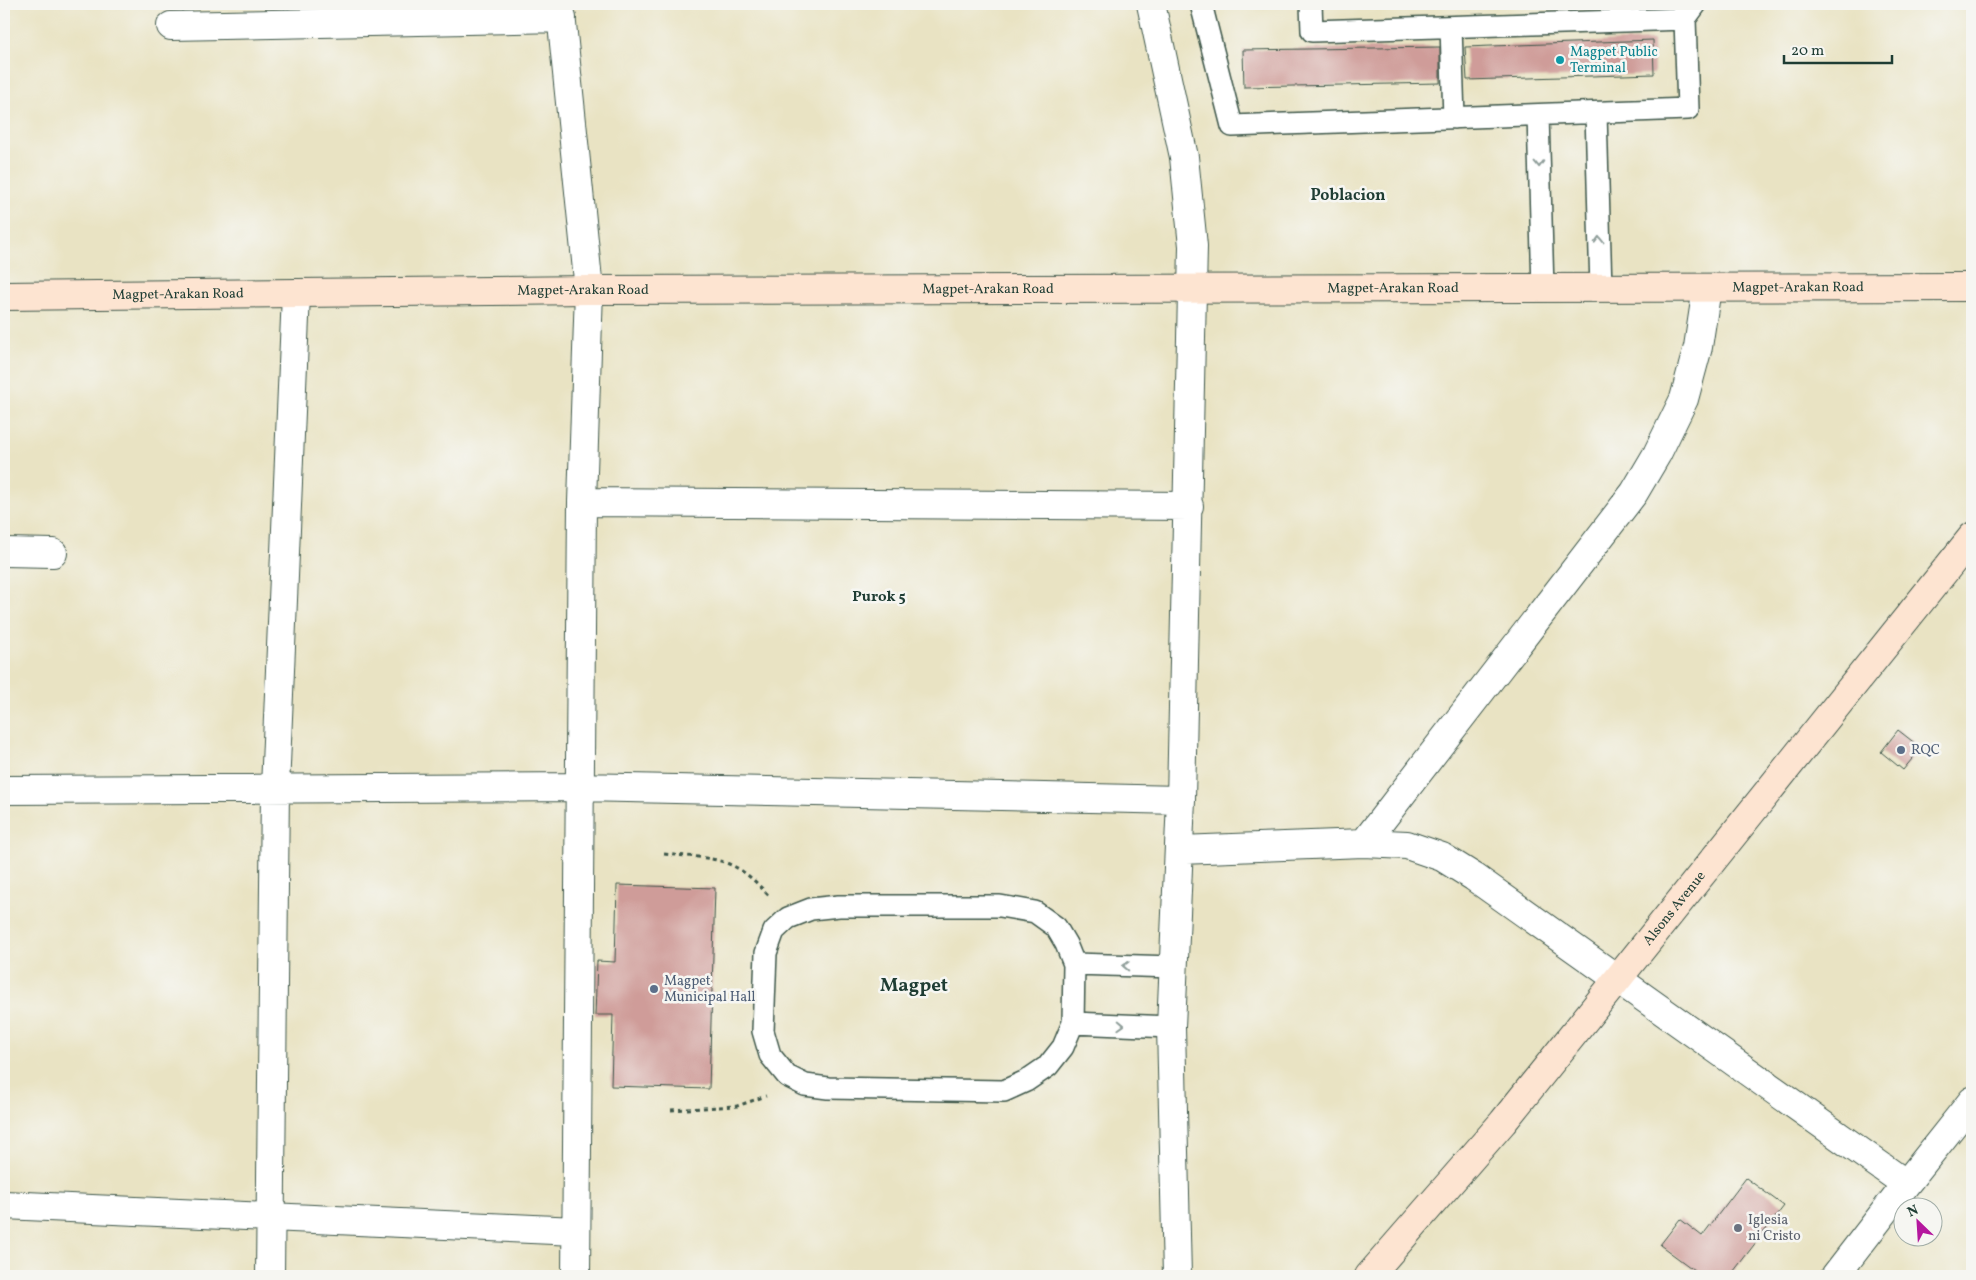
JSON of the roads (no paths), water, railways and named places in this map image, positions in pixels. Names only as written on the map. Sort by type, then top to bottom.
[{"type":"main road","name":"Magpet-Arakan Road","points":[[4,296],[589,290],[1972,287]]},
{"type":"main road","name":"Alsons Avenue","points":[[1369,1276],[1503,1122],[1972,537]]},
{"type":"street","points":[[1151,4],[1184,157],[1193,246],[1194,290],[1180,850],[1171,1026],[1177,1276]]},
{"type":"street","points":[[171,26],[561,11],[589,290],[582,502],[576,1276]]},
{"type":"street","points":[[1364,843],[1634,492],[1657,454],[1684,399],[1698,347],[1707,288]]},
{"type":"street","points":[[270,1276],[275,788],[296,294]]},
{"type":"street","points":[[582,502],[1188,506]]},
{"type":"street","points":[[4,552],[53,553]]},
{"type":"street","points":[[4,790],[580,787],[1181,800]]},
{"type":"street","points":[[1180,850],[1364,843],[1407,845],[1442,857],[1474,877],[1906,1184]]},
{"type":"street","points":[[1835,1276],[1972,1101]]},
{"type":"street","points":[[4,1205],[576,1231]]},
{"type":"lane","points":[[1201,4],[1232,126],[1688,109],[1690,11],[1616,12],[1451,27],[1312,31],[1311,4]]},
{"type":"lane","points":[[1451,27],[1454,118]]},
{"type":"lane","points":[[1596,113],[1601,288]]},
{"type":"lane","points":[[1538,115],[1543,288]]},
{"type":"lane","points":[[839,906],[1000,906],[1035,912],[1056,927],[1066,944],[1074,964],[1073,1023],[1064,1047],[1048,1066],[1026,1081],[1004,1091],[828,1088],[805,1085],[787,1076],[770,1055],[763,1031],[766,953],[774,931],[788,918],[811,910],[839,906]]},
{"type":"lane","points":[[1074,964],[1174,967]]},
{"type":"lane","points":[[1073,1023],[1171,1026]]},
{"type":"place","name":"Magpet Public Terminal","points":[[1560,60]]},
{"type":"place","name":"RQC","points":[[1901,750]]},
{"type":"place","name":"Magpet Municipal Hall","points":[[654,989]]},
{"type":"place","name":"Iglesia ni Cristo","points":[[1738,1228]]},
{"type":"district","name":"Poblacion","points":[[1348,196]]},
{"type":"district","name":"Purok 5","points":[[879,597]]},
{"type":"district","name":"Magpet","points":[[914,986]]}]
